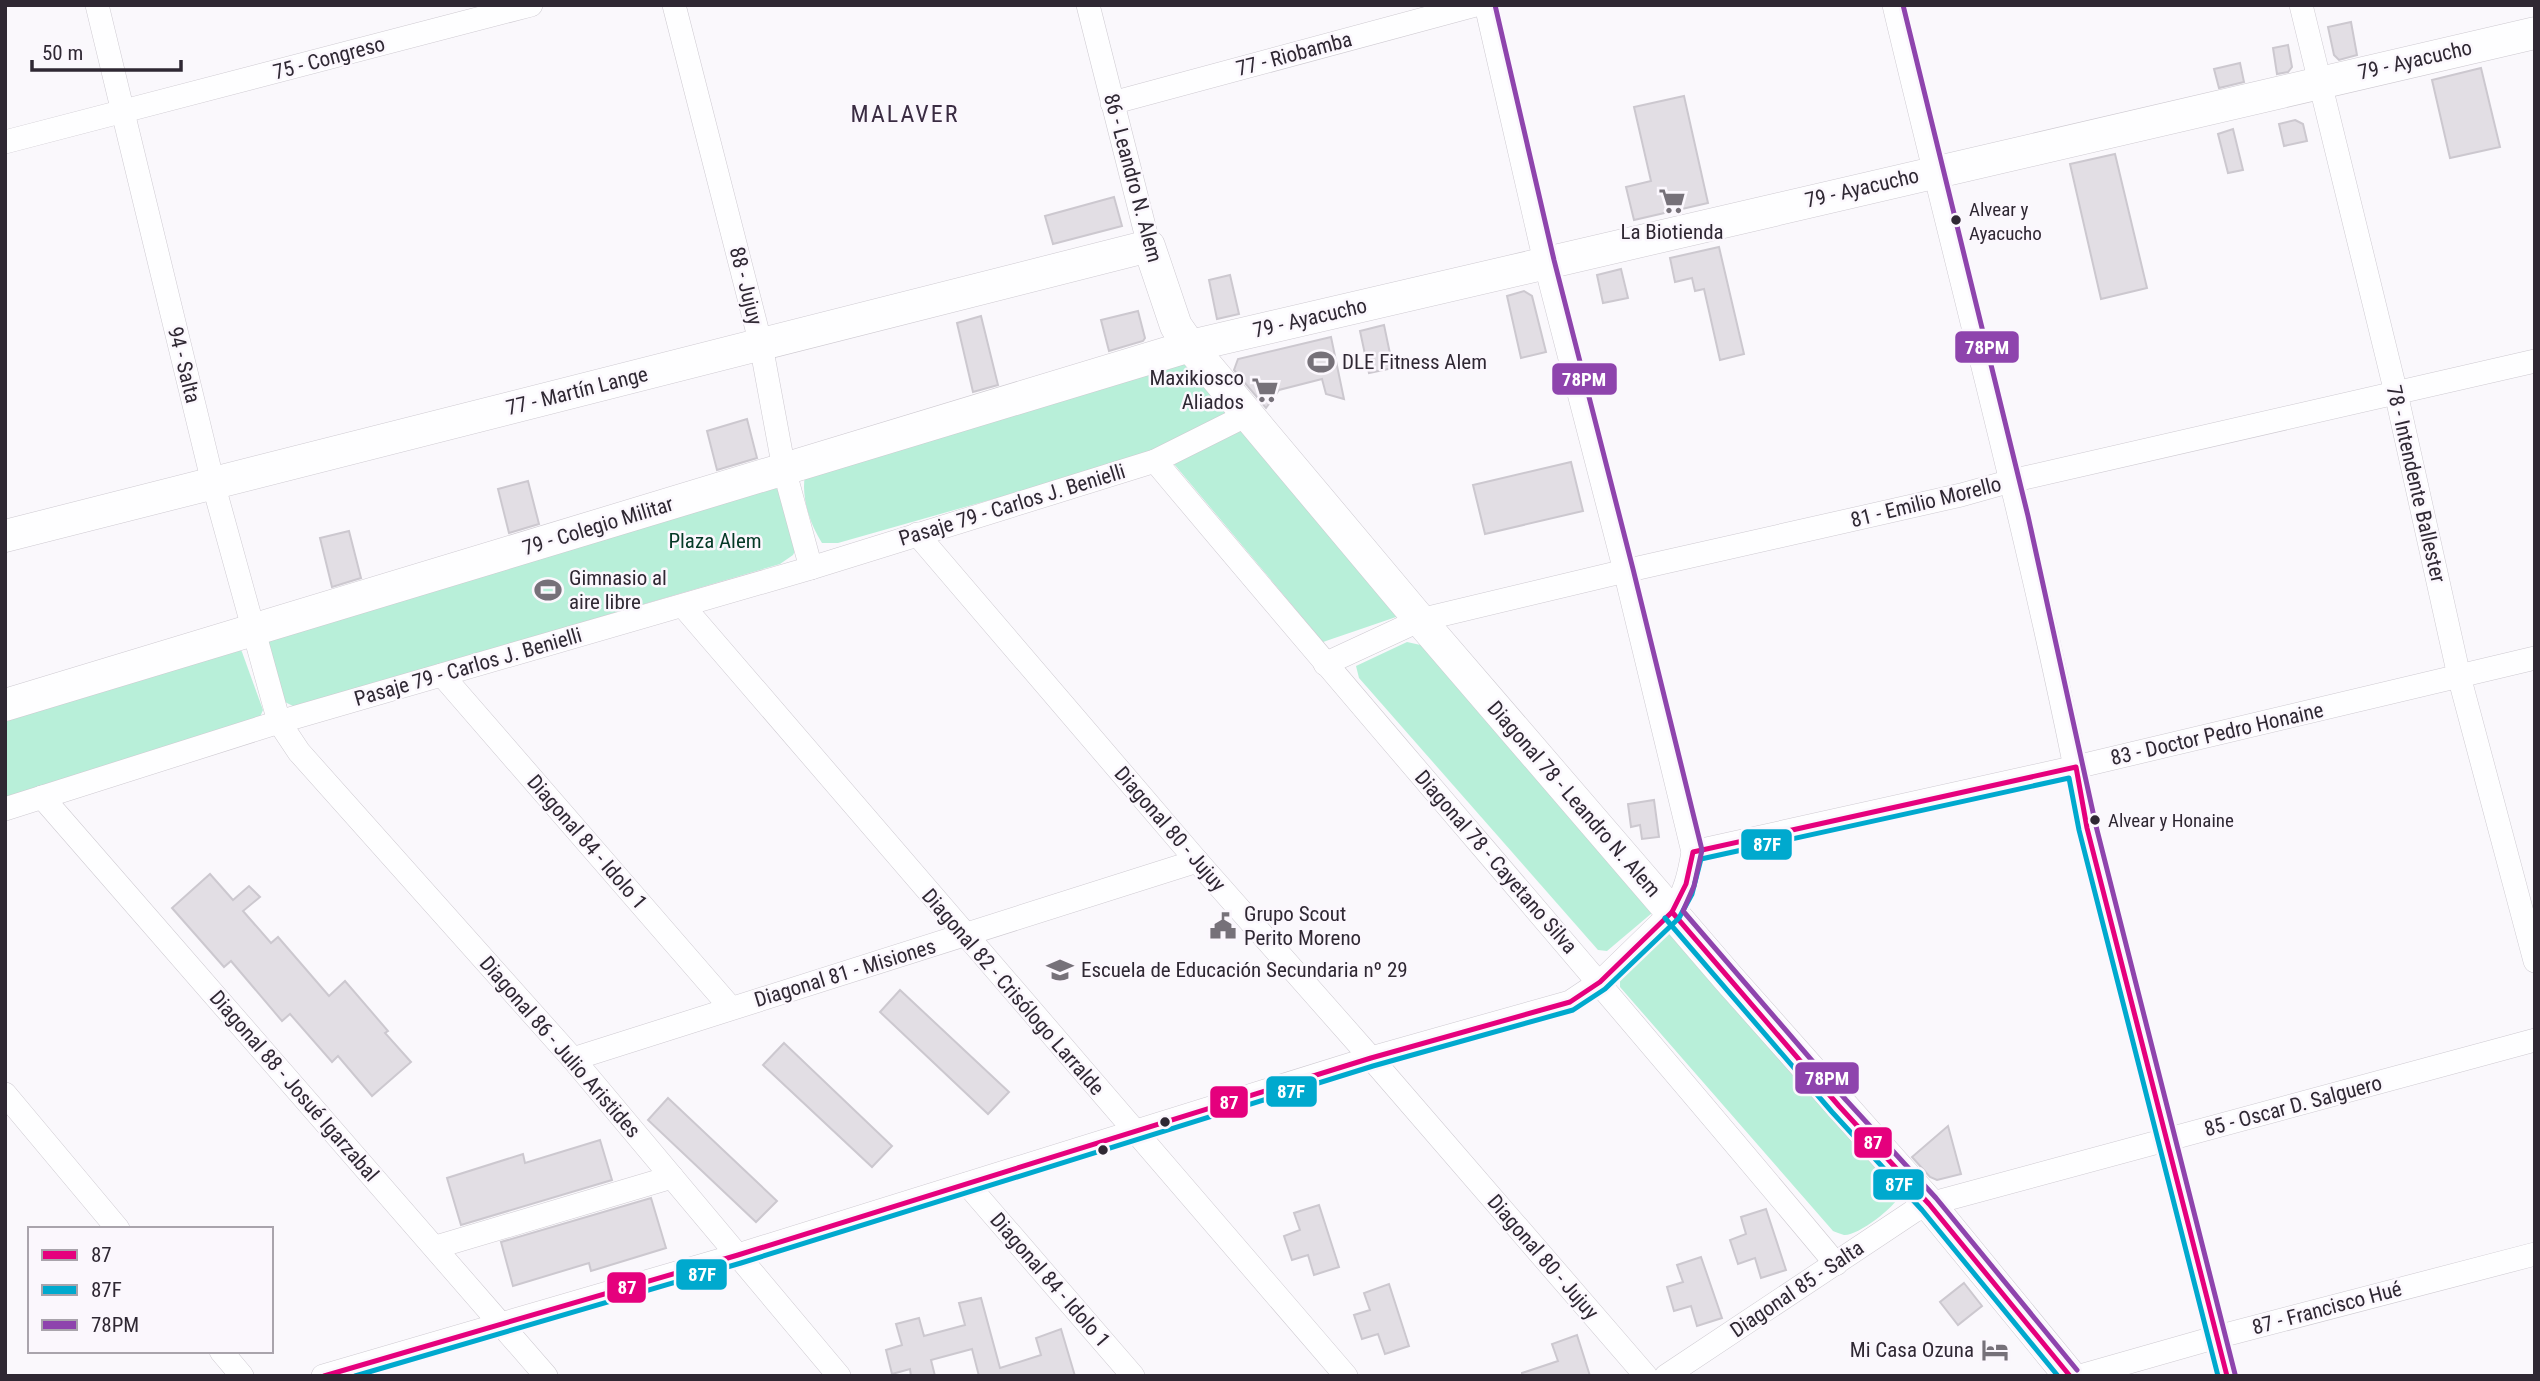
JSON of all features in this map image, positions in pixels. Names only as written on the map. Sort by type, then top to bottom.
[{"type":"street","name":"94 - Salta","points":[[97,5],[213,483],[279,722]]},
{"type":"street","name":"75 - Congreso","points":[[5,142],[531,5]]},
{"type":"street","name":"88 - Jujuy","points":[[674,5],[761,345],[784,469],[811,568]]},
{"type":"street","name":"86 - Leandro N. Alem","points":[[1088,5],[1149,246],[1176,326],[1190,346]]},
{"type":"street","name":"77 - Riobamba","points":[[1112,103],[1476,5]]},
{"type":"street","points":[[323,1376],[738,1255],[1371,1058],[1570,1002],[1600,982],[1672,912],[1688,882],[1693,852],[1625,571],[1545,262],[1486,5]]},
{"type":"street","points":[[1895,5],[2011,481],[2087,828],[2227,1376]]},
{"type":"street","name":"78 - Intendente Ballester","points":[[2301,5],[2396,393],[2459,676],[2535,961]]},
{"type":"street","name":"79 - Ayacucho","points":[[1190,346],[2535,33]]},
{"type":"street","name":"77 - Martín Lange","points":[[5,536],[1149,246]]},
{"type":"street","name":"Diagonal 78 - Leandro N. Alem","points":[[1190,346],[1420,620],[1830,1095],[1929,1204],[2070,1376]]},
{"type":"street","name":"79 - Colegio Militar","points":[[5,705],[1190,346]]},
{"type":"street","name":"81 - Emilio Morello","points":[[1325,664],[1420,620],[2535,361]]},
{"type":"street","name":"Pasaje 79 - Carlos J. Benielli","points":[[5,809],[279,722],[811,568],[1155,461],[1247,415]]},
{"type":"street","name":"Diagonal 78 - Cayetano Silva","points":[[1155,461],[1325,664],[1600,982],[1836,1264]]},
{"type":"street","name":"Diagonal 80 - Jujuy","points":[[917,534],[1196,861],[1371,1058],[1646,1376]]},
{"type":"street","name":"Diagonal 82 - Crisólogo Larralde","points":[[682,606],[1346,1376]]},
{"type":"street","name":"83 - Doctor Pedro Honaine","points":[[1693,852],[2076,768],[2535,658]]},
{"type":"street","name":"Diagonal 84 - Idolo 1","points":[[442,675],[731,1009]]},
{"type":"street","name":"Diagonal 86 - Julio Aristides","points":[[279,722],[299,752],[572,1059],[839,1376]]},
{"type":"street","name":"Diagonal 88 - Josué Igarzabal","points":[[41,797],[546,1376]]},
{"type":"street","name":"Diagonal 81 - Misiones","points":[[572,1059],[1196,861]]},
{"type":"street","name":"85 - Oscar D. Salguero","points":[[1929,1204],[2535,1040]]},
{"type":"street","points":[[5,1094],[116,1227]]},
{"type":"street","points":[[436,1247],[672,1177]]},
{"type":"street","name":"Diagonal 84 - Idolo 1","points":[[967,1184],[1133,1376]]},
{"type":"street","name":"Diagonal 85 - Salta","points":[[1666,1376],[1914,1211],[1929,1204]]},
{"type":"street","name":"87 - Francisco Hué","points":[[2080,1376],[2217,1337],[2535,1254]]},
{"type":"street","points":[[223,1353],[242,1376]]},
{"type":"green space","name":"Plaza Alem","points":[[1179,360],[1191,363],[1229,408],[1225,416],[1141,457],[838,543],[822,543],[814,528],[805,502],[805,475]]},
{"type":"green space","points":[[1241,426],[1399,616],[1323,642],[1174,464]]},
{"type":"green space","name":"Plaza Alem","points":[[775,487],[783,496],[797,547],[793,555],[780,564],[295,707],[283,701],[268,644],[269,633]]},
{"type":"green space","points":[[1407,642],[1425,646],[1652,913],[1607,951],[1598,950],[1359,678],[1356,666]]},
{"type":"green space","points":[[238,645],[263,710],[260,717],[5,801],[5,713]]},
{"type":"green space","points":[[1662,932],[1676,934],[1900,1195],[1875,1220],[1850,1234],[1833,1231],[1620,987],[1620,971]]},
{"type":"building","points":[[2351,22],[2357,55],[2339,60],[2334,55],[2328,27]]},
{"type":"building","points":[[2288,45],[2292,67],[2288,72],[2277,74],[2273,48]]},
{"type":"building","points":[[2240,63],[2244,82],[2219,88],[2214,69]]},
{"type":"building","points":[[2481,68],[2500,147],[2450,158],[2432,80]]},
{"type":"building","points":[[1684,96],[1708,203],[1634,220],[1626,187],[1651,181],[1634,107]]},
{"type":"building","points":[[2295,120],[2303,124],[2307,141],[2284,146],[2279,124]]},
{"type":"building","points":[[2233,129],[2243,170],[2228,173],[2218,134]]},
{"type":"building","points":[[2115,154],[2147,288],[2101,299],[2070,164]]},
{"type":"building","points":[[1114,197],[1122,226],[1053,244],[1045,216]]},
{"type":"building","points":[[1719,247],[1744,354],[1720,360],[1704,289],[1695,291],[1692,278],[1675,282],[1670,258]]},
{"type":"building","points":[[1621,269],[1628,298],[1603,303],[1597,275]]},
{"type":"building","points":[[1230,275],[1239,314],[1217,319],[1209,280]]},
{"type":"building","points":[[1524,291],[1532,296],[1546,352],[1521,358],[1507,296]]},
{"type":"building","points":[[1138,311],[1145,338],[1143,341],[1109,351],[1101,320]]},
{"type":"building","points":[[981,316],[998,385],[973,392],[957,323]]},
{"type":"building","points":[[1384,325],[1393,368],[1369,373],[1360,331]]},
{"type":"building","points":[[1331,337],[1344,399],[1326,394],[1322,379],[1279,390],[1266,408],[1234,370],[1238,359]]},
{"type":"building","points":[[747,419],[757,458],[717,470],[707,431]]},
{"type":"building","points":[[1571,462],[1583,511],[1485,534],[1473,485]]},
{"type":"building","points":[[528,481],[539,524],[509,533],[498,489]]},
{"type":"building","points":[[349,531],[361,578],[332,587],[320,538]]},
{"type":"building","points":[[1654,800],[1659,837],[1642,839],[1640,825],[1631,827],[1628,804]]},
{"type":"building","points":[[210,874],[233,900],[249,886],[260,897],[243,911],[271,943],[278,937],[329,996],[345,981],[411,1062],[372,1096],[338,1056],[332,1062],[290,1014],[282,1021],[231,961],[224,967],[172,908]]},
{"type":"building","points":[[900,990],[1009,1092],[988,1114],[880,1012]]},
{"type":"building","points":[[784,1043],[892,1146],[872,1167],[763,1065]]},
{"type":"building","points":[[668,1098],[777,1201],[756,1222],[648,1120]]},
{"type":"building","points":[[1948,1126],[1961,1174],[1937,1180],[1930,1177],[1912,1157]]},
{"type":"building","points":[[600,1140],[612,1180],[461,1225],[447,1178],[523,1154],[525,1163]]},
{"type":"building","points":[[651,1198],[666,1248],[591,1271],[589,1263],[513,1286],[501,1242]]},
{"type":"building","points":[[1319,1205],[1339,1267],[1314,1275],[1308,1255],[1292,1260],[1284,1236],[1300,1230],[1294,1213]]},
{"type":"building","points":[[1766,1209],[1786,1270],[1761,1278],[1755,1258],[1738,1264],[1730,1240],[1746,1234],[1741,1217]]},
{"type":"building","points":[[1701,1257],[1722,1318],[1697,1326],[1691,1306],[1674,1311],[1667,1287],[1683,1282],[1677,1265]]},
{"type":"building","points":[[1964,1283],[1982,1306],[1958,1325],[1940,1302]]},
{"type":"building","points":[[1389,1284],[1409,1346],[1385,1354],[1378,1334],[1362,1339],[1354,1315],[1370,1310],[1364,1293]]},
{"type":"building","points":[[981,1298],[1000,1368],[1041,1355],[1036,1338],[1061,1329],[1075,1376],[979,1376],[972,1349],[931,1360],[935,1376],[911,1376],[910,1369],[892,1374],[886,1350],[902,1345],[896,1324],[919,1318],[924,1336],[965,1325],[959,1303]]},
{"type":"building","points":[[1577,1335],[1590,1376],[1522,1376],[1522,1373],[1558,1361],[1552,1344]]},
{"type":"transit line","name":"78PM","points":[[1495,5],[1554,260],[1702,850],[1694,886],[1683,911],[1846,1100],[1936,1198],[2077,1370]]},
{"type":"transit line","name":"78PM","points":[[1903,5],[2028,516],[2096,826],[2235,1374]]},
{"type":"transit line","name":"87","points":[[324,1376],[738,1255],[1371,1058],[1570,1002],[1600,982],[1672,912],[1686,884],[1693,852],[2076,767],[2087,828],[2227,1376]]},
{"type":"transit line","name":"87F","points":[[355,1376],[741,1263],[1373,1066],[1573,1010],[1605,989],[1679,918],[1692,894],[1701,859],[2069,778],[2079,830],[2218,1376]]},
{"type":"transit line","name":"87","points":[[1672,912],[1839,1106],[1929,1204],[2070,1376]]},
{"type":"transit line","name":"87F","points":[[1665,918],[1832,1112],[1922,1210],[2058,1376]]},
{"type":"place","name":"La Biotienda","points":[[1672,201]]},
{"type":"place","name":"Alvear y Ayacucho","points":[[1956,220]]},
{"type":"place","name":"DLE Fitness Alem","points":[[1321,362]]},
{"type":"place","name":"Maxikiosco Aliados","points":[[1265,390]]},
{"type":"place","name":"Gimnasio al aire libre","points":[[548,590]]},
{"type":"place","name":"Alvear y Honaine","points":[[2095,820]]},
{"type":"place","name":"Grupo Scout Perito Moreno","points":[[1223,926]]},
{"type":"place","name":"Escuela de Educación Secundaria nº 29","points":[[1060,970]]},
{"type":"place","name":"Mi Casa Ozuna","points":[[1995,1350]]},
{"type":"district","name":"MALAVER","points":[[905,114]]}]
